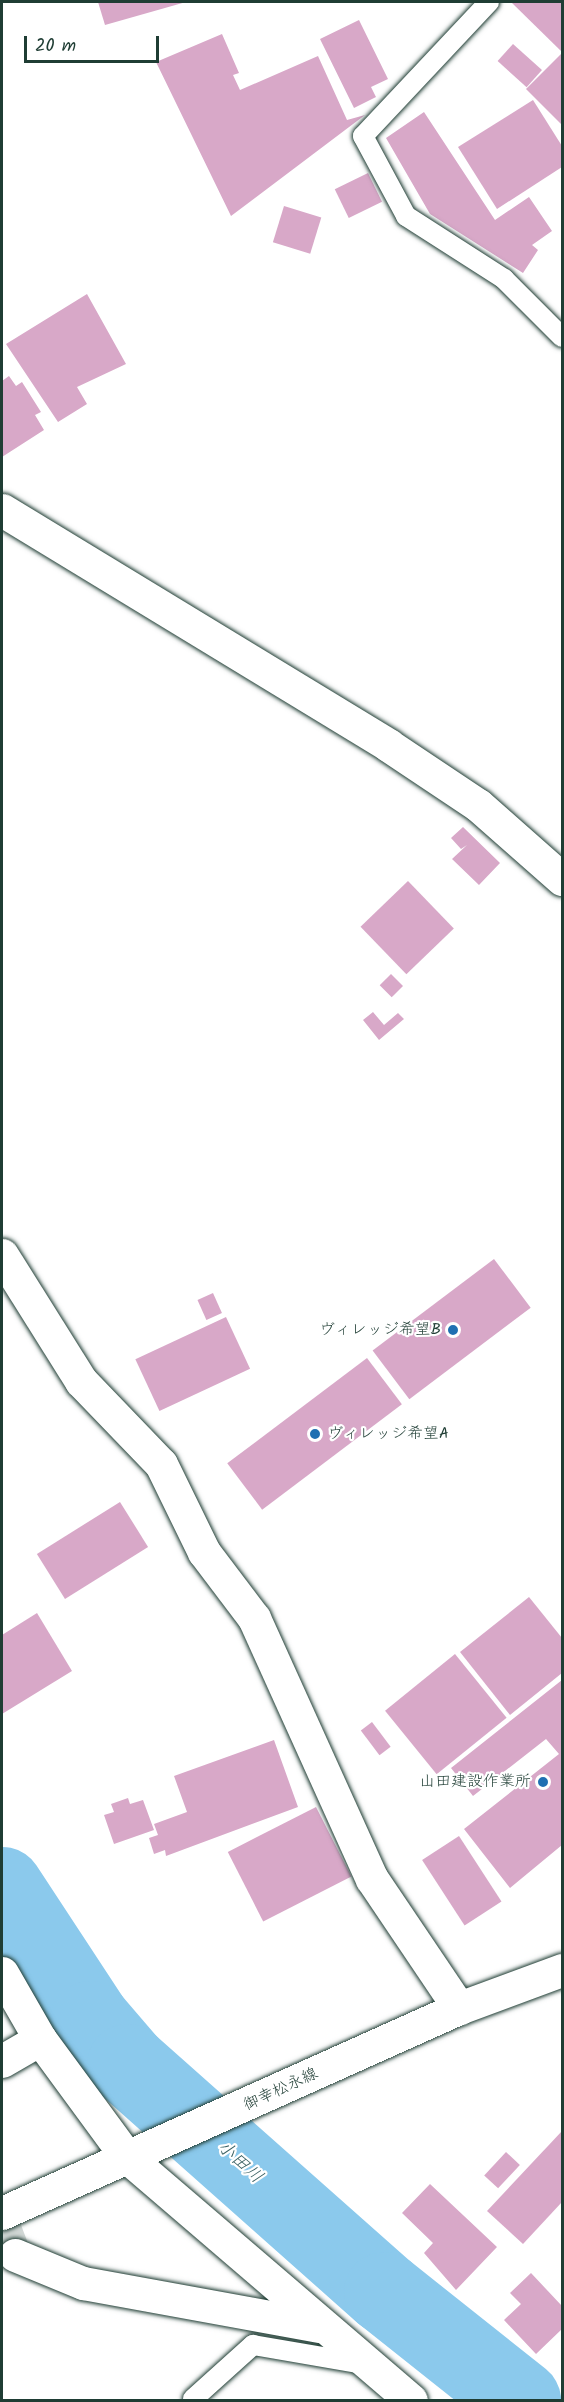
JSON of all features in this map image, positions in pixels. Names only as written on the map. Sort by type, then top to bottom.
[{"type":"street","points":[[2,510],[388,745],[478,805],[562,879]]},
{"type":"street","points":[[2,1255],[81,1382],[161,1464],[204,1552],[254,1618],[372,1879],[459,2008]]},
{"type":"street","name":"御幸松永線","points":[[2,2213],[139,2150],[215,2121],[459,2008],[562,1971]]},
{"type":"street","points":[[2,1973],[40,2039],[139,2150],[364,2364],[411,2400]]},
{"type":"street","points":[[2,2061],[40,2039]]},
{"type":"street","points":[[15,2255],[83,2283],[323,2326]]},
{"type":"lane","points":[[489,2],[363,136],[406,216],[504,279],[562,337]]},
{"type":"lane","points":[[193,2399],[253,2345],[364,2364]]},
{"type":"building","points":[[98,2],[186,2],[105,25]]},
{"type":"building","points":[[511,2],[562,2],[562,52]]},
{"type":"building","points":[[359,20],[388,79],[371,87],[376,97],[354,108],[320,39]]},
{"type":"building","points":[[222,34],[239,73],[233,75],[240,90],[318,56],[347,120],[365,115],[231,216],[156,62]]},
{"type":"building","points":[[513,44],[542,70],[527,87],[498,61]]},
{"type":"building","points":[[562,53],[562,125],[526,89]]},
{"type":"building","points":[[533,100],[562,146],[562,167],[497,209],[458,147]]},
{"type":"building","points":[[424,112],[495,220],[529,197],[552,231],[532,245],[538,250],[523,273],[430,214],[386,138]]},
{"type":"building","points":[[368,173],[382,202],[349,218],[335,189]]},
{"type":"building","points":[[284,206],[321,217],[310,254],[273,242]]},
{"type":"building","points":[[87,294],[126,364],[77,387],[87,404],[58,422],[6,344]]},
{"type":"building","points":[[9,376],[16,386],[22,382],[41,412],[35,415],[44,430],[2,457],[2,381]]},
{"type":"building","points":[[463,827],[500,863],[479,885],[452,859],[467,845],[461,849],[451,838]]},
{"type":"building","points":[[408,881],[454,928],[406,974],[361,927]]},
{"type":"building","points":[[391,974],[403,986],[392,997],[380,985]]},
{"type":"building","points":[[373,1012],[384,1025],[398,1013],[404,1019],[379,1040],[363,1020]]},
{"type":"building","name":"ヴィレッジ希望B","points":[[494,1259],[531,1308],[409,1399],[373,1350]]},
{"type":"building","points":[[213,1293],[222,1313],[206,1320],[197,1300]]},
{"type":"building","points":[[226,1317],[250,1369],[159,1411],[135,1359]]},
{"type":"building","name":"ヴィレッジ希望A","points":[[367,1358],[402,1404],[262,1510],[227,1463]]},
{"type":"building","points":[[120,1502],[148,1547],[65,1599],[37,1554]]},
{"type":"building","points":[[529,1597],[562,1638],[562,1673],[510,1715],[460,1652]]},
{"type":"building","points":[[37,1613],[72,1671],[2,1714],[2,1635]]},
{"type":"building","points":[[455,1654],[507,1718],[437,1774],[385,1711]]},
{"type":"building","name":"山田建設作業所","points":[[562,1680],[562,1845],[510,1888],[464,1829],[559,1754],[546,1739],[473,1796],[451,1768]]},
{"type":"building","points":[[372,1722],[391,1747],[379,1755],[361,1730]]},
{"type":"building","points":[[274,1740],[298,1807],[166,1856],[165,1850],[154,1854],[149,1838],[158,1835],[154,1824],[187,1812],[174,1776]]},
{"type":"building","points":[[128,1798],[130,1804],[143,1800],[154,1830],[114,1844],[104,1815],[114,1812],[111,1804]]},
{"type":"building","points":[[316,1807],[351,1876],[263,1921],[228,1852]]},
{"type":"building","points":[[459,1836],[501,1901],[465,1925],[422,1860]]},
{"type":"building","points":[[562,2131],[562,2202],[523,2244],[487,2211]]},
{"type":"building","points":[[506,2152],[520,2165],[498,2188],[484,2175]]},
{"type":"building","points":[[430,2184],[497,2247],[456,2290],[424,2253],[433,2243],[402,2213]]},
{"type":"building","points":[[531,2273],[562,2306],[562,2329],[536,2354],[504,2320],[521,2304],[510,2293]]},
{"type":"waterway","name":"小田川","points":[[2,1887],[90,2021],[127,2064],[384,2292],[520,2400]]},
{"type":"tunnel","points":[[2,2221],[15,2255]]},
{"type":"place","name":"ヴィレッジ希望B","points":[[453,1330]]},
{"type":"place","name":"ヴィレッジ希望A","points":[[315,1434]]},
{"type":"place","name":"山田建設作業所","points":[[543,1782]]}]
